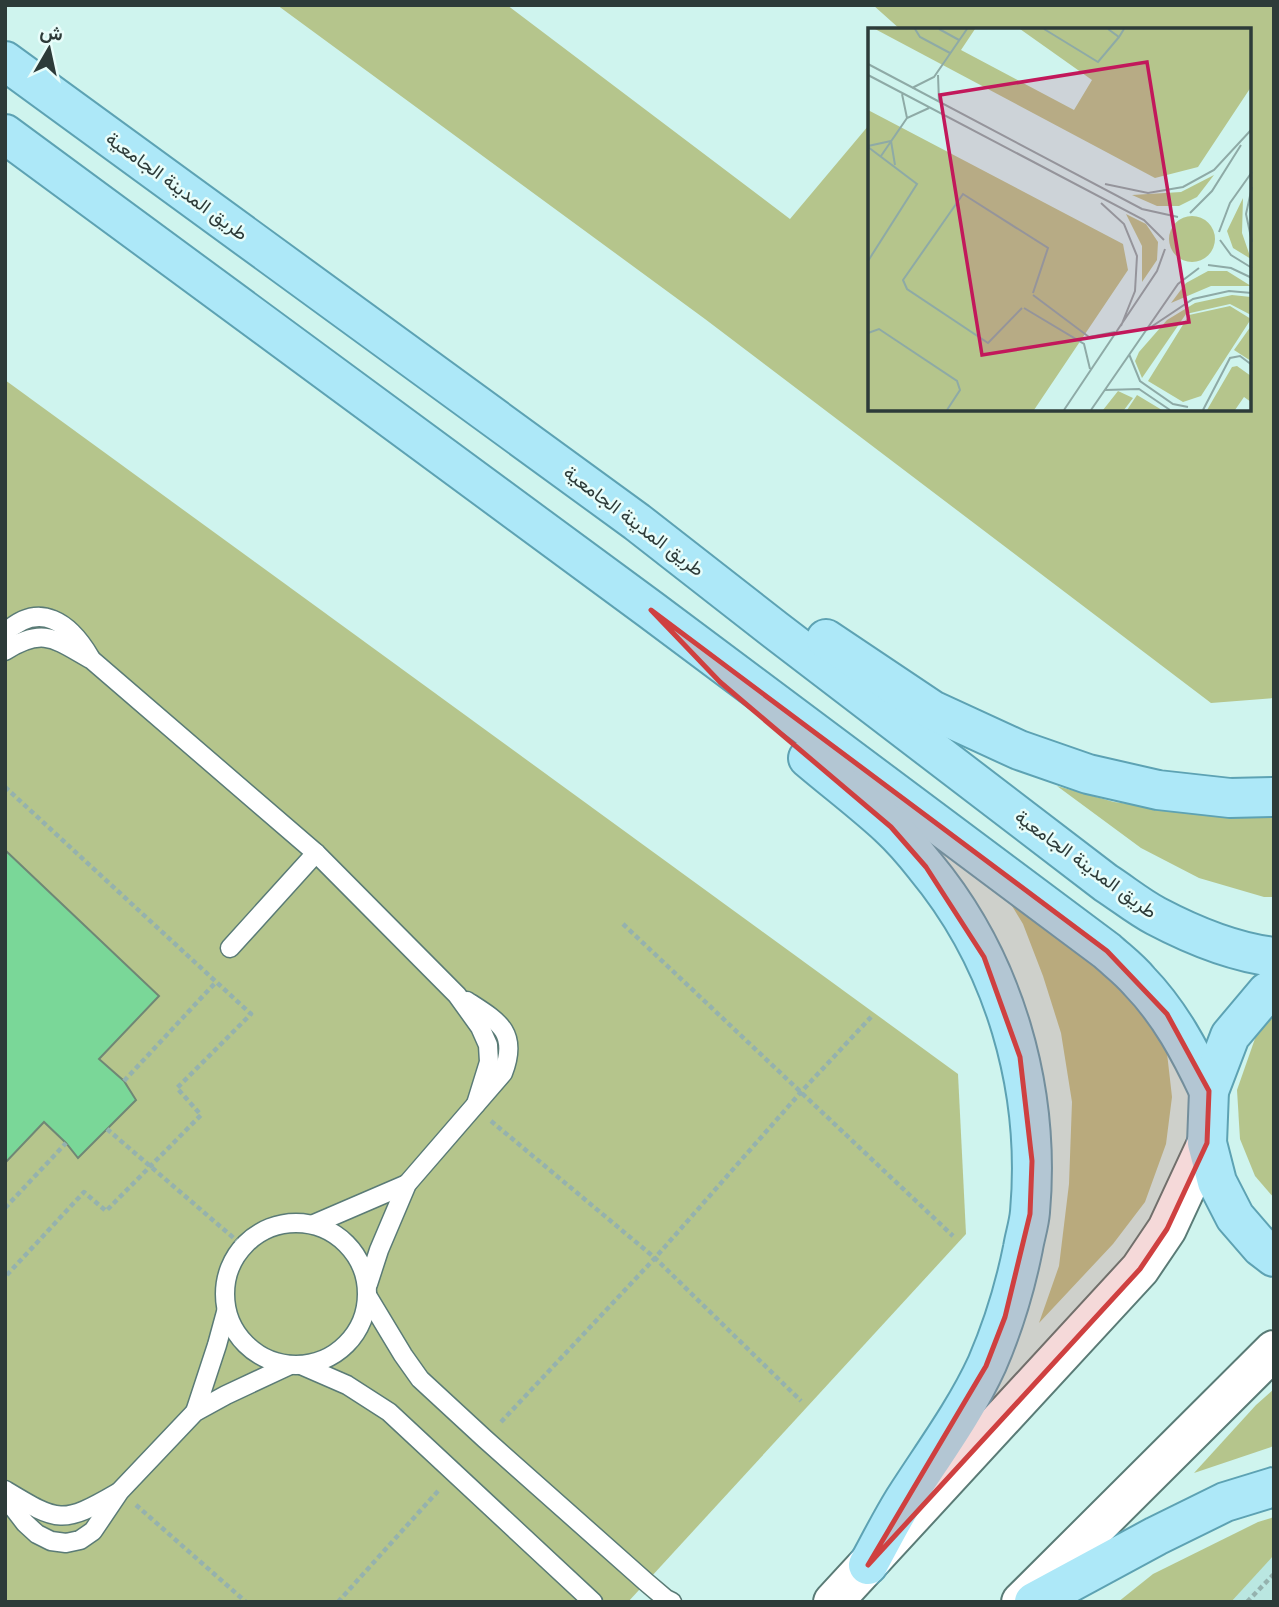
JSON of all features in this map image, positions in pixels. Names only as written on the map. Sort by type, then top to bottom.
[{"type":"main road","name":"طريق المدينة الجامعية","points":[[5,61],[637,522],[1084,866],[1154,915],[1206,940],[1261,956],[1274,957]]},
{"type":"main road","points":[[5,134],[651,610],[1107,951],[1139,981],[1167,1014],[1191,1051],[1209,1091]]},
{"type":"main road","points":[[698,569],[748,593],[817,633],[932,710],[1019,750],[1087,774],[1158,790],[1230,798],[1274,797]]},
{"type":"main road","points":[[651,610],[684,648],[720,682],[891,827],[926,867],[957,910],[984,957],[1020,1056],[1029,1108],[1032,1161],[1030,1214],[1005,1317],[986,1366],[967,1401],[850,1584]]},
{"type":"main road","points":[[1274,988],[1267,992],[1230,1036],[1209,1091],[1208,1143],[1217,1182],[1235,1217],[1261,1247],[1274,1257]]},
{"type":"main road","points":[[1034,1602],[1225,1502],[1274,1487]]},
{"type":"street","points":[[850,1584],[1140,1269],[1167,1229],[1208,1143]]},
{"type":"street","points":[[1021,1602],[1274,1350]]},
{"type":"lane","points":[[5,633],[27,619],[44,617],[60,622],[80,640],[92,660]]},
{"type":"lane","points":[[5,651],[29,638],[41,637],[54,639],[92,660],[316,853],[457,995],[493,1018],[503,1029],[509,1043],[509,1058],[503,1073],[407,1184],[379,1250],[364,1317],[354,1336],[340,1351],[322,1361],[296,1365],[226,1395],[195,1412],[120,1491],[93,1531],[80,1540],[66,1543],[51,1541],[37,1534],[5,1497]]},
{"type":"lane","points":[[230,948],[316,853]]},
{"type":"lane","points":[[314,1224],[407,1184]]},
{"type":"lane","points":[[593,1602],[389,1412],[347,1385],[296,1365],[269,1360],[250,1348],[235,1332],[226,1312],[224,1288],[230,1266],[243,1246],[263,1230],[288,1222],[314,1224],[334,1233],[350,1246],[361,1264],[368,1291],[392,1339],[420,1379],[646,1582],[672,1602]]},
{"type":"lane","points":[[195,1412],[226,1312]]},
{"type":"lane","points":[[5,1490],[40,1511],[64,1516],[79,1513],[120,1491]]},
{"type":"lane","points":[[813,1602],[850,1584]]},
{"type":"path","points":[[5,787],[251,1014],[177,1088],[201,1115],[106,1211],[84,1192],[5,1277]]},
{"type":"path","points":[[623,924],[953,1236]]},
{"type":"path","points":[[124,1081],[217,982]]},
{"type":"path","points":[[485,1439],[655,1258],[871,1017]]},
{"type":"path","points":[[475,1106],[655,1258],[801,1401]]},
{"type":"path","points":[[107,1129],[243,1246]]},
{"type":"path","points":[[5,1208],[66,1143]]},
{"type":"path","points":[[338,1602],[454,1474]]},
{"type":"path","points":[[120,1491],[246,1602]]},
{"type":"path","points":[[1247,1602],[1274,1574]]},
{"type":"highlighted area","points":[[651,610],[1107,951],[1167,1014],[1209,1091],[1207,1143],[1167,1229],[1140,1269],[868,1565],[986,1366],[1005,1317],[1030,1214],[1032,1161],[1020,1057],[984,957],[926,867],[891,827],[720,682]]},
{"type":"shaded area","points":[[1273,1555],[1274,1602],[1231,1602]]},
{"type":"green space","points":[[277,5],[507,5],[790,219],[868,126],[868,411],[1251,411],[1251,28],[899,28],[873,5],[1274,5],[1274,698],[1211,703],[705,319]]},
{"type":"green space","points":[[5,380],[958,1074],[966,1234],[628,1602],[5,1602]]},
{"type":"green space","points":[[1057,786],[1114,802],[1206,814],[1274,817],[1274,897],[1264,897],[1199,878],[1141,848]]},
{"type":"green space","points":[[1006,896],[1115,976],[1147,1012],[1167,1053],[1172,1097],[1166,1144],[1145,1202],[1113,1244],[1039,1323],[1059,1266],[1069,1184],[1072,1102],[1061,1033],[1043,976],[1023,924]]},
{"type":"green space","points":[[1274,1013],[1274,1198],[1255,1176],[1240,1139],[1237,1090],[1258,1030]]},
{"type":"green space","points":[[1274,1389],[1274,1446],[1194,1473],[1256,1405]]},
{"type":"green space","points":[[1274,1517],[1274,1555],[1231,1602],[1118,1602],[1153,1574],[1258,1522]]},
{"type":"building","points":[[5,850],[159,996],[99,1059],[124,1081],[136,1100],[78,1158],[44,1122],[5,1163]]}]
